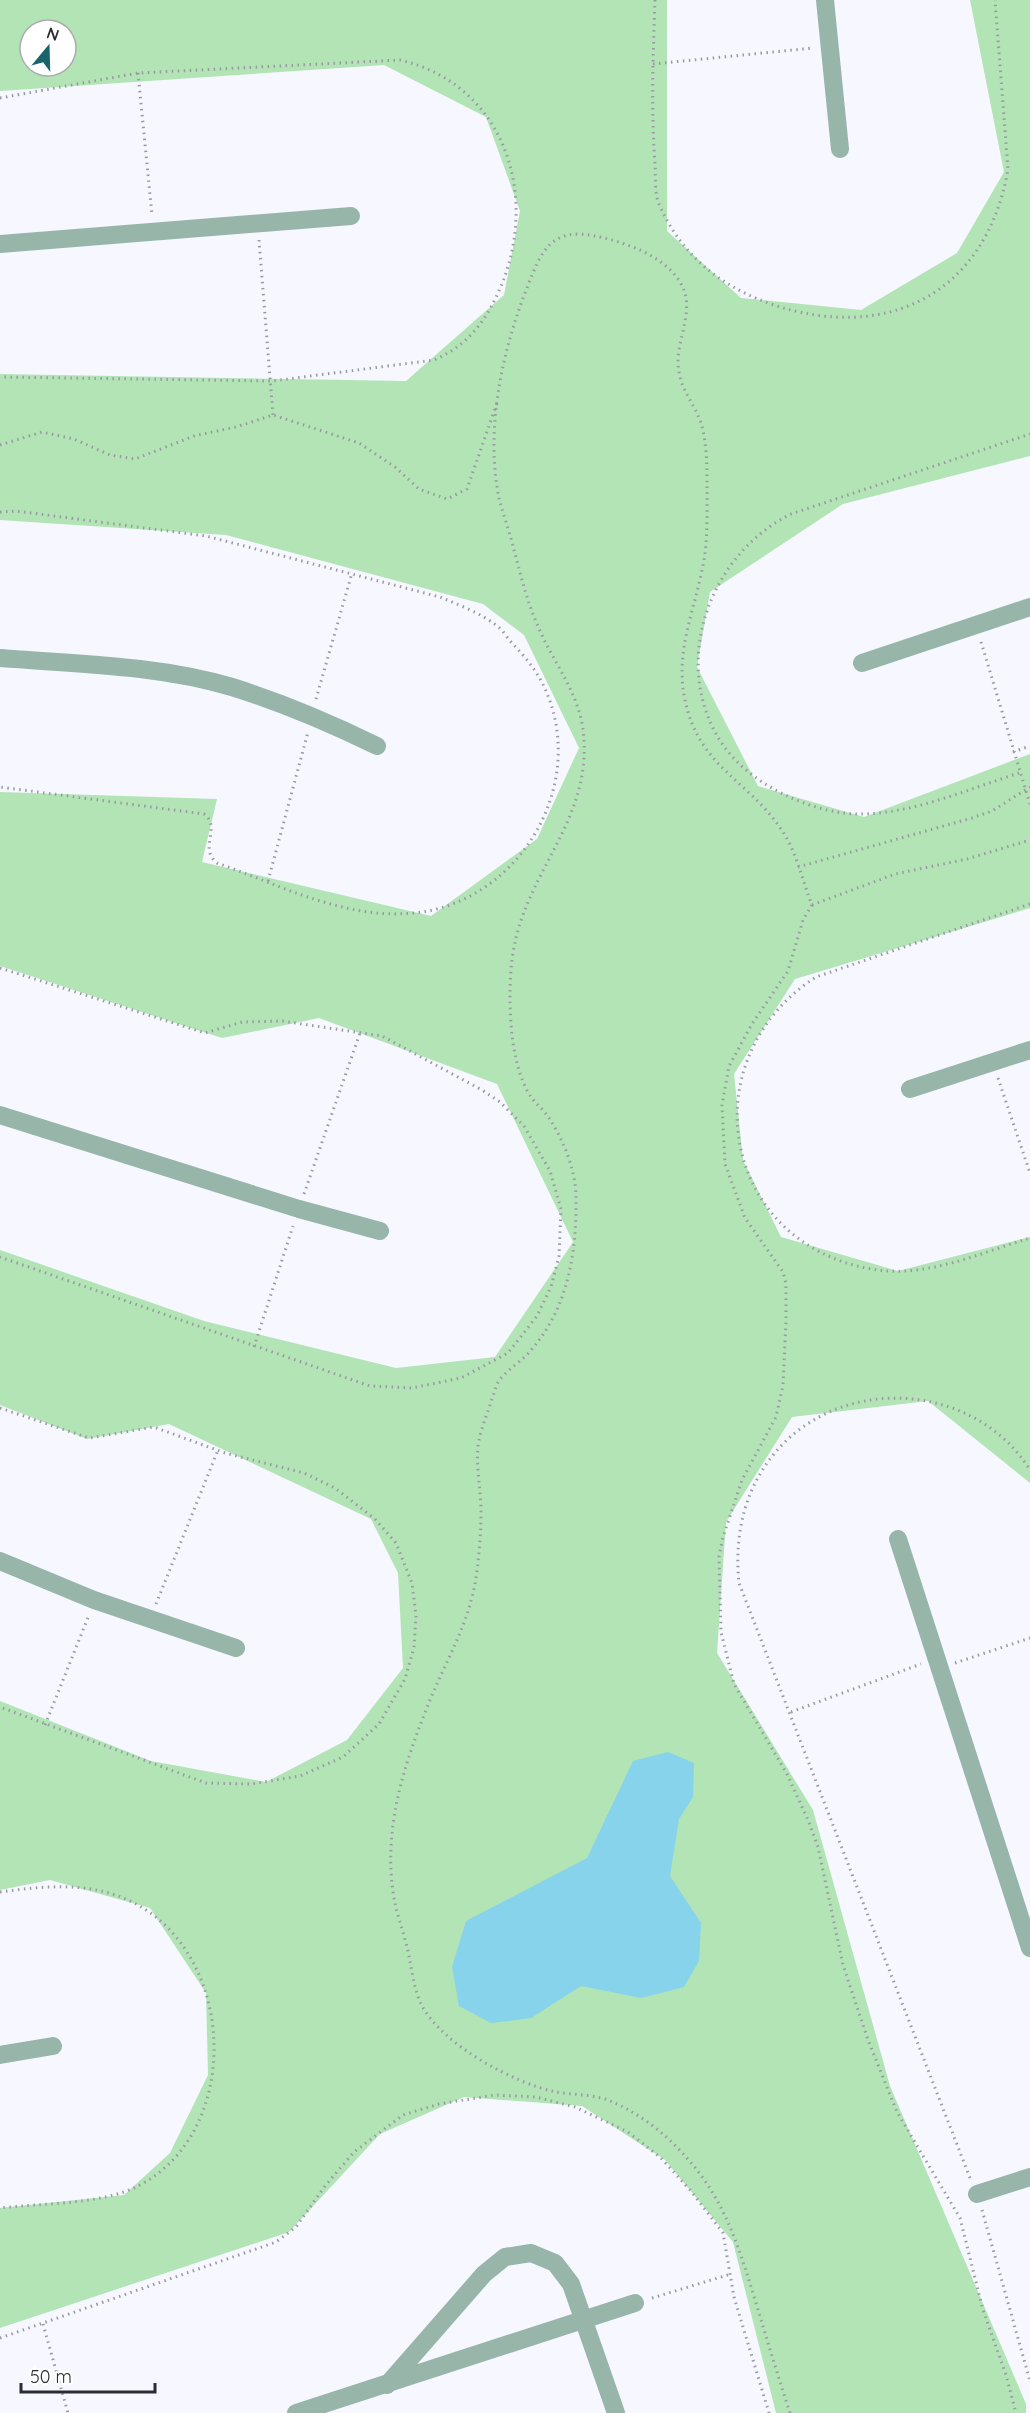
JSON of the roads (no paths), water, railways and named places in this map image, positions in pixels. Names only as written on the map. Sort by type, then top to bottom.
[{"type":"street","points":[[825,0],[840,149]]},
{"type":"street","points":[[0,244],[351,216]]},
{"type":"street","points":[[862,663],[1030,607]]},
{"type":"street","points":[[0,658],[146,670],[230,687],[312,715],[377,746]]},
{"type":"street","points":[[910,1089],[1030,1050]]},
{"type":"street","points":[[0,1115],[299,1209],[380,1231]]},
{"type":"street","points":[[898,1539],[1030,1948]]},
{"type":"street","points":[[0,1561],[94,1600],[236,1648]]},
{"type":"street","points":[[0,2055],[53,2046]]},
{"type":"street","points":[[976,2194],[1030,2177]]},
{"type":"street","points":[[387,2385],[484,2274],[505,2257],[531,2253],[555,2263],[571,2283],[616,2413]]},
{"type":"street","points":[[296,2413],[635,2303]]},
{"type":"water","points":[[668,1752],[694,1763],[693,1797],[679,1819],[670,1876],[701,1923],[699,1961],[684,1987],[641,1998],[581,1986],[531,2018],[491,2023],[459,2006],[452,1967],[466,1921],[587,1858],[633,1761]]}]
